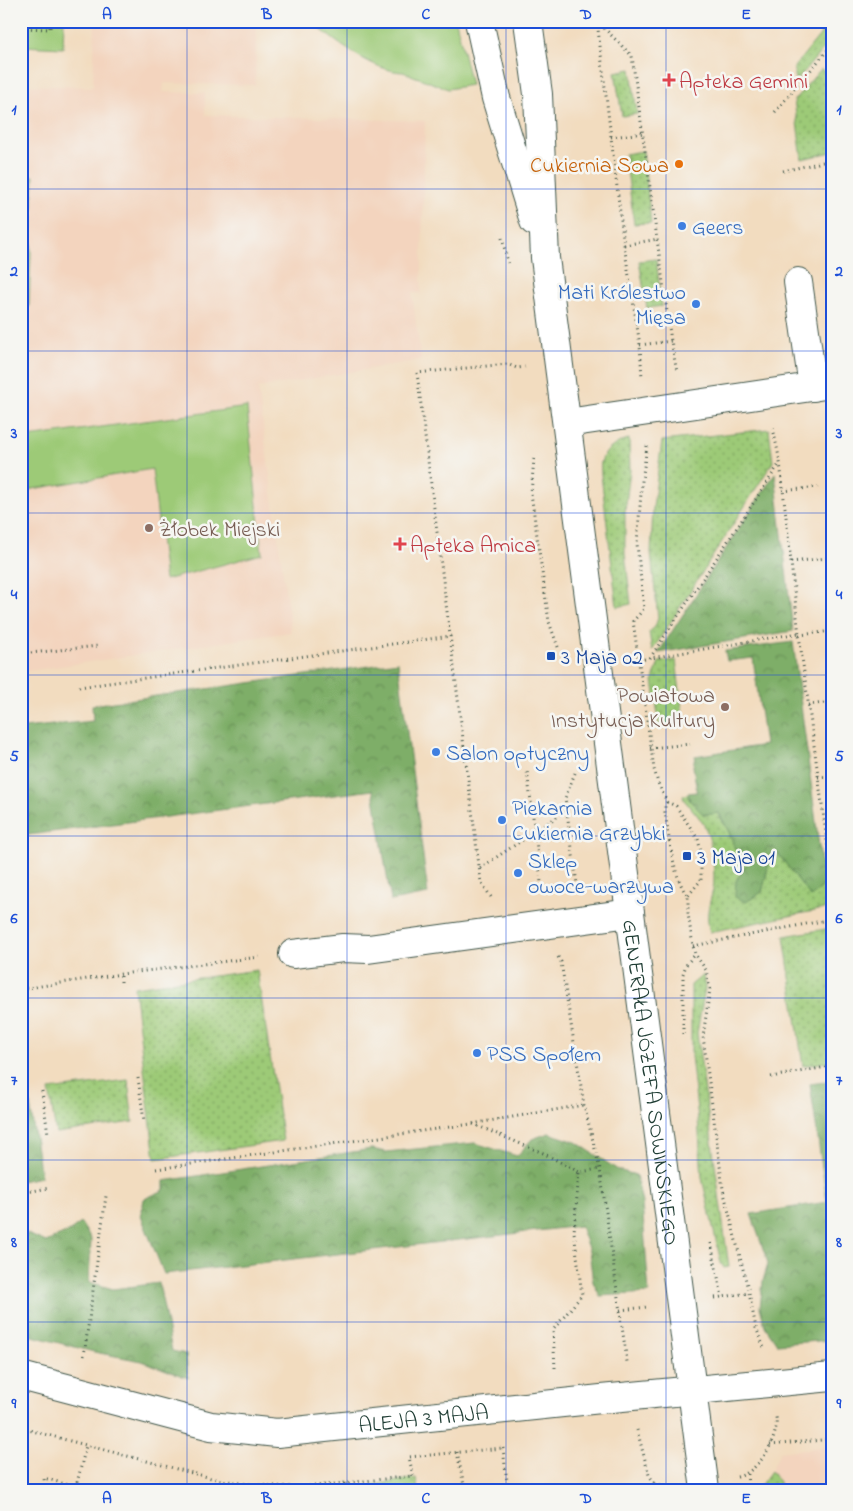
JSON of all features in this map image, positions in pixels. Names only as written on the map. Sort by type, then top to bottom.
[{"type":"street","name":"GENERAŁA JÓZEFA SOWIŃSKIEGO","points":[[479,21],[496,98],[545,258]]},
{"type":"street","name":"GENERAŁA JÓZEFA SOWIŃSKIEGO","points":[[528,21],[538,94],[545,258],[705,1490]]},
{"type":"street","points":[[567,423],[822,386],[798,282]]},
{"type":"street","points":[[293,954],[344,948],[368,949],[630,913]]},
{"type":"street","name":"ALEJA 3 MAJA","points":[[21,1376],[211,1426],[277,1433],[832,1377]]},
{"type":"path","points":[[21,28],[50,29],[50,21]]},
{"type":"path","points":[[597,21],[632,56],[644,132],[671,341],[678,374]]},
{"type":"path","points":[[597,21],[624,245],[640,345],[642,379]]},
{"type":"path","points":[[775,112],[832,44]]},
{"type":"path","points":[[828,49],[832,83]]},
{"type":"path","points":[[611,137],[644,132]]},
{"type":"path","points":[[783,171],[832,160]]},
{"type":"path","points":[[499,230],[509,265]]},
{"type":"path","points":[[624,245],[658,240]]},
{"type":"path","points":[[640,345],[671,341]]},
{"type":"path","points":[[481,882],[417,373],[507,364],[517,368],[528,366]]},
{"type":"path","points":[[771,420],[780,462],[799,634],[818,778],[830,848],[832,878]]},
{"type":"path","points":[[648,438],[642,481],[637,544],[644,609],[633,621],[650,748],[658,782],[668,802],[676,806],[698,839],[701,852],[701,880],[688,896],[688,914],[692,946],[706,970],[710,989],[703,1036],[723,1188],[756,1328],[767,1353]]},
{"type":"path","points":[[534,456],[531,493],[549,622],[560,653]]},
{"type":"path","points":[[650,658],[780,462]]},
{"type":"path","points":[[783,492],[818,488]]},
{"type":"path","points":[[791,562],[827,558]]},
{"type":"path","points":[[639,660],[832,630]]},
{"type":"path","points":[[79,687],[451,636]]},
{"type":"path","points":[[21,654],[98,646]]},
{"type":"path","points":[[808,705],[832,702]]},
{"type":"path","points":[[650,748],[690,744]]},
{"type":"path","points":[[561,962],[584,933],[566,798],[579,765]]},
{"type":"path","points":[[527,772],[549,938],[561,962],[584,1105],[600,1169],[627,1362],[620,1368]]},
{"type":"path","points":[[818,778],[832,776]]},
{"type":"path","points":[[668,802],[665,806],[665,812],[671,848],[683,890],[688,896]]},
{"type":"path","points":[[480,868],[567,810]]},
{"type":"path","points":[[692,946],[832,919]]},
{"type":"path","points":[[26,995],[23,989],[121,974],[293,954]]},
{"type":"path","points":[[121,974],[121,982]]},
{"type":"path","points":[[771,1077],[832,1066]]},
{"type":"path","points":[[138,1078],[144,1121]]},
{"type":"path","points":[[42,1091],[48,1134]]},
{"type":"path","points":[[156,1169],[471,1124],[584,1105]]},
{"type":"path","points":[[471,1124],[543,1153],[579,1172],[600,1169]]},
{"type":"path","points":[[556,1372],[553,1330],[582,1295],[574,1232],[579,1172]]},
{"type":"path","points":[[21,1194],[49,1188]]},
{"type":"path","points":[[84,1358],[106,1196]]},
{"type":"path","points":[[713,1298],[749,1293]]},
{"type":"path","points":[[620,1310],[648,1307]]},
{"type":"path","points":[[498,1410],[508,1490]]},
{"type":"path","points":[[740,1476],[748,1473],[756,1466],[770,1445],[775,1432],[775,1412]]},
{"type":"path","points":[[635,1424],[649,1475],[655,1484],[665,1488],[672,1486]]},
{"type":"path","points":[[21,1428],[215,1479],[255,1485],[291,1487],[412,1476],[409,1457],[503,1448]]},
{"type":"path","points":[[770,1445],[832,1439]]},
{"type":"path","points":[[45,1490],[44,1478],[76,1487],[86,1446]]},
{"type":"path","points":[[457,1452],[465,1490]]},
{"type":"path","points":[[746,1490],[748,1473]]},
{"type":"path","points":[[345,1483],[346,1490]]},
{"type":"path","points":[[648,1490],[652,1484],[655,1484]]},
{"type":"shaded area","points":[[95,21],[257,21],[255,85],[164,83],[163,92],[205,93],[205,115],[425,121],[421,293],[412,293],[421,360],[258,388],[291,632],[21,672],[21,85],[93,87]]},
{"type":"shaded area","points":[[832,1446],[832,1490],[780,1490],[779,1481],[771,1471],[780,1452]]},
{"type":"green space","points":[[21,21],[64,21],[63,48],[21,46]]},
{"type":"green space","points":[[311,21],[456,21],[471,85],[448,89],[403,72],[380,67],[354,54]]},
{"type":"green space","points":[[831,21],[832,38],[795,83],[794,67]]},
{"type":"green space","points":[[631,69],[637,114],[622,116],[615,72]]},
{"type":"green space","points":[[821,69],[826,72],[828,90],[832,99],[832,152],[802,159],[794,100]]},
{"type":"green space","points":[[643,151],[651,223],[634,224],[625,154]]},
{"type":"green space","points":[[21,175],[34,176],[29,307],[21,307]]},
{"type":"green space","points":[[656,259],[662,306],[647,308],[639,261]]},
{"type":"green space","points":[[247,407],[262,554],[165,580],[152,469],[21,491],[21,438]]},
{"type":"green space","points":[[769,429],[773,462],[652,651],[649,632],[655,627],[658,618],[651,553],[653,507],[662,441]]},
{"type":"green space","points":[[629,439],[630,470],[625,512],[625,553],[631,604],[617,607],[601,462],[609,450]]},
{"type":"green space","points":[[775,473],[793,631],[658,653]]},
{"type":"green space","points":[[793,642],[824,885],[811,897],[773,847],[762,892],[746,902],[735,897],[736,881],[748,862],[735,849],[719,813],[704,815],[690,801],[688,793],[697,792],[693,766],[695,756],[765,745],[753,658],[727,661],[725,651]]},
{"type":"green space","points":[[676,660],[684,724],[660,729],[653,680],[659,662]]},
{"type":"green space","points":[[398,662],[428,894],[391,901],[373,790],[21,836],[21,729],[23,728],[93,721],[92,705]]},
{"type":"green space","points":[[688,793],[690,801],[718,813],[729,832],[735,849],[748,863],[736,881],[762,892],[773,847],[811,896],[824,885],[829,908],[710,932],[708,915],[714,883],[713,857],[704,825],[684,800],[683,796]]},
{"type":"green space","points":[[832,928],[832,1061],[803,1066],[784,936]]},
{"type":"green space","points":[[257,970],[283,1141],[155,1159],[134,987]]},
{"type":"green space","points":[[703,975],[705,988],[697,1033],[729,1267],[724,1268],[721,1263],[702,1178],[691,1056],[691,985]]},
{"type":"green space","points":[[21,1045],[41,1177],[21,1181]]},
{"type":"green space","points":[[128,1080],[133,1122],[56,1133],[49,1090]]},
{"type":"green space","points":[[832,1081],[832,1340],[777,1344],[765,1326],[760,1307],[763,1281],[768,1263],[751,1214],[827,1202],[810,1084]]},
{"type":"green space","points":[[549,1133],[576,1142],[618,1170],[636,1175],[642,1203],[649,1293],[600,1296],[593,1282],[589,1251],[580,1226],[164,1274],[141,1216],[144,1199],[164,1190],[164,1181],[372,1149],[386,1152],[475,1143],[517,1156],[532,1139]]},
{"type":"green space","points":[[81,1223],[91,1239],[89,1282],[113,1289],[159,1283],[172,1351],[186,1354],[188,1378],[142,1361],[94,1352],[21,1333],[21,1231],[46,1242],[70,1231]]},
{"type":"green space","points":[[771,1471],[779,1482],[780,1490],[757,1490]]},
{"type":"green space","points":[[416,1478],[418,1490],[354,1490],[354,1488]]},
{"type":"place","name":"Apteka Gemini","points":[[669,80]]},
{"type":"place","name":"Cukiernia Sowa","points":[[679,164]]},
{"type":"place","name":"Geers","points":[[682,226]]},
{"type":"place","name":"Mati Królestwo Mięsa","points":[[696,304]]},
{"type":"place","name":"Żłobek Miejski","points":[[149,528]]},
{"type":"place","name":"Apteka Amica","points":[[400,544]]},
{"type":"place","name":"3 Maja 02","points":[[551,656]]},
{"type":"place","name":"Powiatowa Instytucja Kultury","points":[[725,707]]},
{"type":"place","name":"Salon optyczny","points":[[436,752]]},
{"type":"place","name":"Piekarnia Cukiernia Grzybki","points":[[502,820]]},
{"type":"place","name":"3 Maja 01","points":[[687,856]]},
{"type":"place","name":"Sklep owoce-warzywa","points":[[518,873]]},
{"type":"place","name":"PSS Społem","points":[[477,1053]]}]
